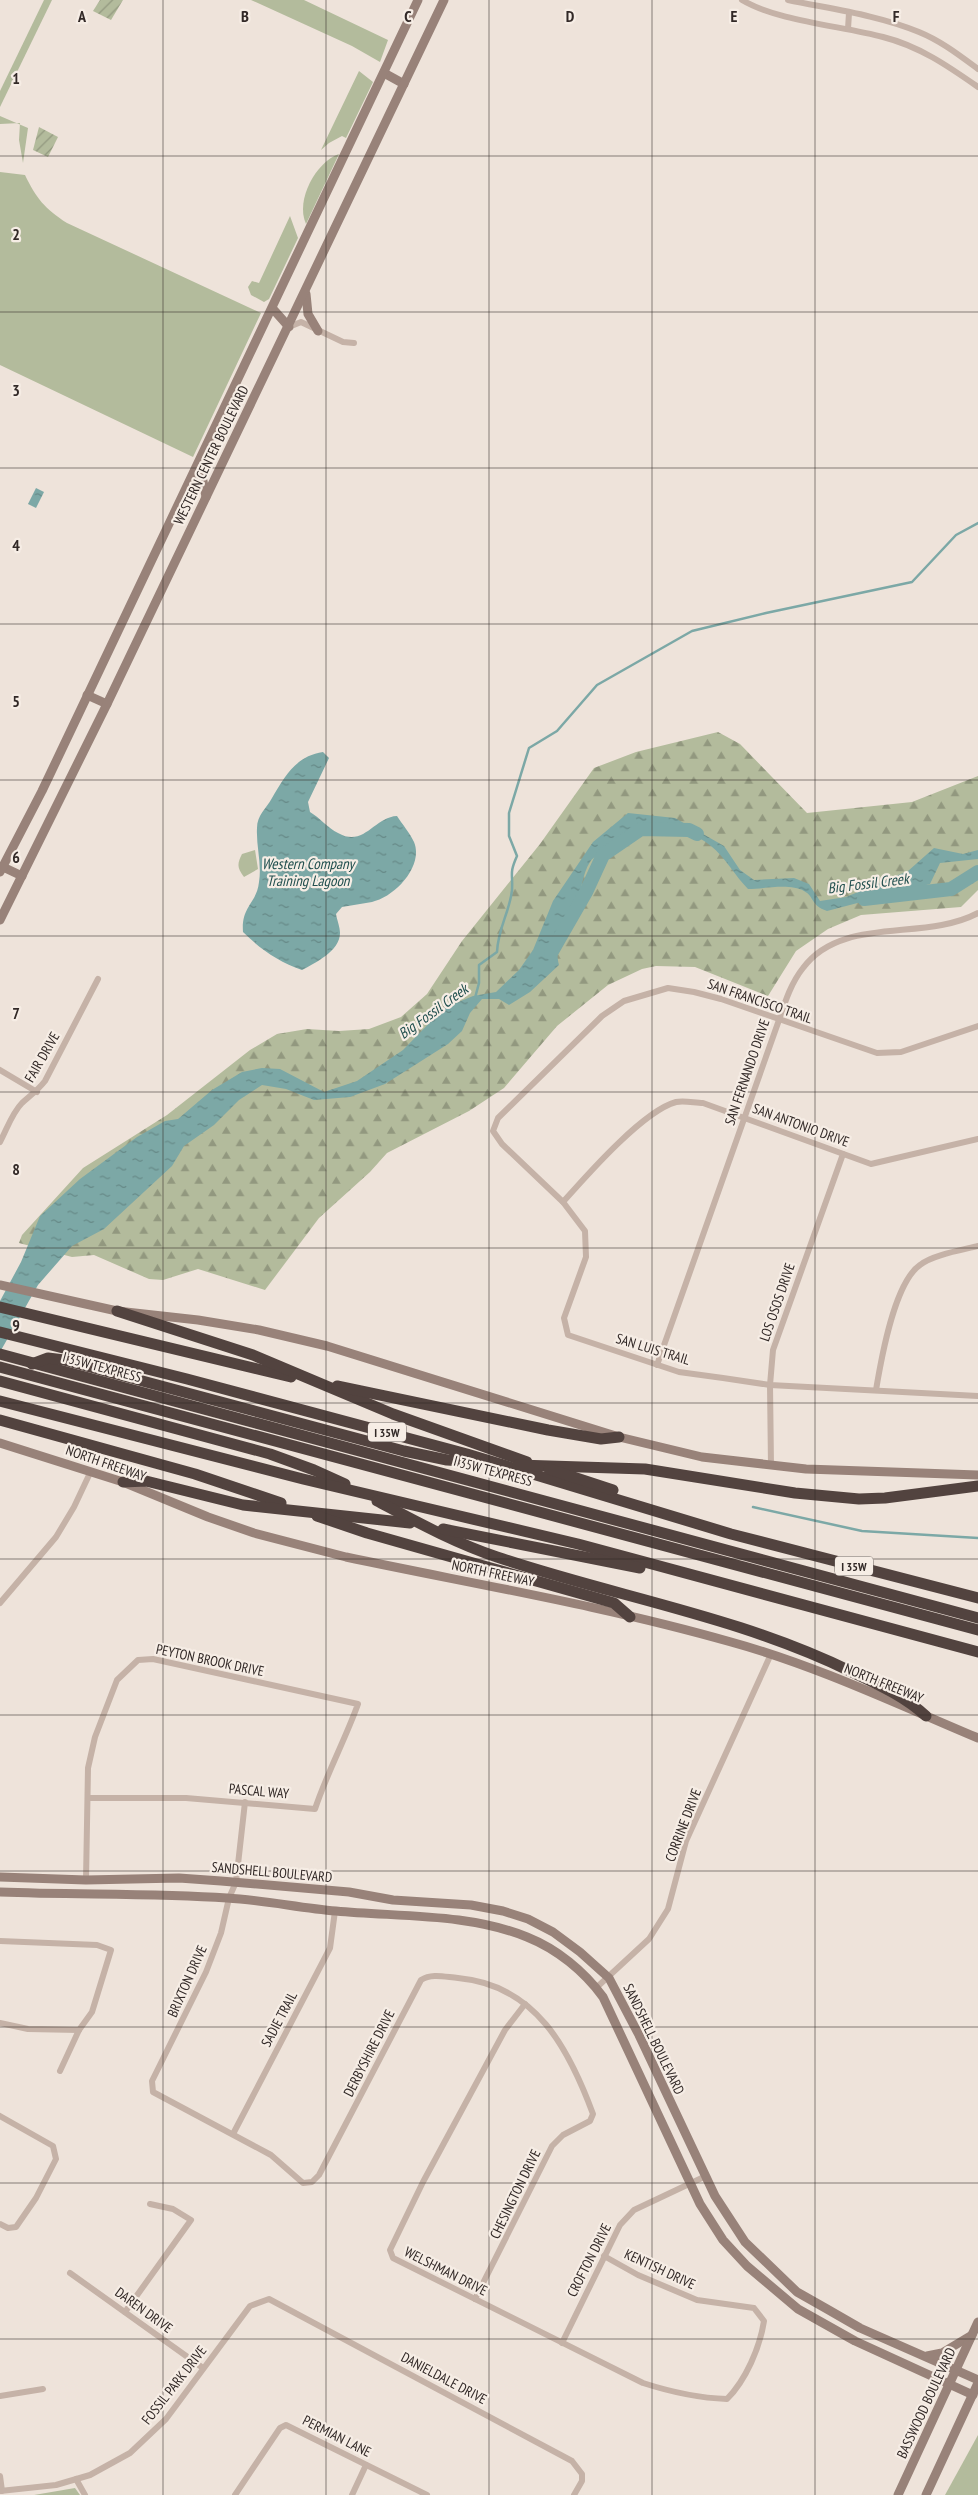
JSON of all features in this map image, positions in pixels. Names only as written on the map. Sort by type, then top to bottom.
[{"type":"highway","points":[[0,1307],[244,1366],[548,1430],[601,1439],[619,1437]]},
{"type":"highway","points":[[116,1310],[253,1355],[393,1414],[499,1453],[713,1523],[731,1534]]},
{"type":"highway","name":"I 35W","points":[[0,1332],[467,1454],[731,1534],[978,1598]]},
{"type":"highway","name":"I 35W TEXPRESS","points":[[0,1354],[978,1618]]},
{"type":"highway","points":[[32,1364],[48,1358],[64,1360],[324,1430],[447,1460],[645,1469],[795,1493],[859,1499],[885,1498],[978,1486]]},
{"type":"highway","name":"I 35W TEXPRESS","points":[[0,1368],[978,1630]]},
{"type":"highway","points":[[0,1381],[270,1454],[314,1470],[410,1518],[496,1557],[750,1629],[816,1654],[908,1700],[926,1716]]},
{"type":"highway","points":[[4,1402],[303,1479],[578,1544],[978,1652]]},
{"type":"highway","points":[[3,1420],[195,1474],[367,1533],[614,1603],[630,1617]]},
{"type":"highway","points":[[123,1482],[146,1481],[243,1505],[391,1519],[653,1571],[757,1598],[777,1598]]},
{"type":"main road","name":"WESTERN CENTER BOULEVARD","points":[[2,869],[195,470],[418,0]]},
{"type":"main road","name":"WESTERN CENTER BOULEVARD","points":[[0,920],[107,704],[289,327],[444,0]]},
{"type":"main road","points":[[384,73],[404,84]]},
{"type":"main road","points":[[306,291],[308,314],[318,330]]},
{"type":"main road","points":[[272,309],[289,327]]},
{"type":"main road","points":[[195,470],[202,482],[206,498]]},
{"type":"main road","points":[[87,694],[107,704]]},
{"type":"main road","points":[[2,869],[22,876]]},
{"type":"main road","points":[[0,1285],[116,1310],[215,1323],[327,1346],[619,1437],[702,1457],[806,1469],[978,1475]]},
{"type":"main road","name":"NORTH FREEWAY","points":[[0,1443],[123,1482],[208,1517],[300,1546],[630,1617],[771,1654],[978,1738]]},
{"type":"main road","name":"SANDSHELL BOULEVARD","points":[[0,1878],[86,1880],[172,1878],[236,1882],[349,1892],[392,1900],[472,1905],[503,1910],[528,1919],[552,1932],[580,1952],[609,1978],[715,2196],[745,2242],[797,2292],[860,2328],[956,2369],[978,2382]]},
{"type":"main road","name":"SANDSHELL BOULEVARD","points":[[0,1892],[229,1898],[335,1911],[412,1916],[498,1927],[528,1937],[556,1952],[580,1970],[596,1988],[618,2028],[690,2184],[722,2240],[747,2266],[798,2309],[856,2341],[929,2373],[973,2395]]},
{"type":"main road","name":"BASSWOOD BOULEVARD","points":[[898,2495],[978,2322]]},
{"type":"main road","points":[[927,2356],[955,2347],[972,2335]]},
{"type":"main road","points":[[926,2495],[978,2382]]},
{"type":"street","points":[[742,0],[773,13],[908,44],[947,65],[978,87]]},
{"type":"street","points":[[788,0],[876,19],[919,32],[940,43],[978,69]]},
{"type":"street","points":[[848,29],[849,13]]},
{"type":"street","points":[[289,327],[301,322],[343,342],[354,343]]},
{"type":"street","name":"SAN FERNANDO DRIVE","points":[[657,1365],[779,1020],[799,973],[824,948],[841,939],[866,934],[931,928],[966,920],[978,914]]},
{"type":"street","name":"FAIR DRIVE","points":[[0,1142],[22,1103],[37,1092],[98,979]]},
{"type":"street","name":"SAN FRANCISCO TRAIL","points":[[493,1131],[498,1118],[602,1016],[624,1001],[668,988],[721,999],[876,1053],[901,1052],[978,1026]]},
{"type":"street","points":[[0,1070],[37,1092]]},
{"type":"street","name":"SAN ANTONIO DRIVE","points":[[563,1202],[620,1142],[658,1109],[678,1101],[703,1103],[871,1164],[978,1139]]},
{"type":"street","name":"SAN LUIS TRAIL","points":[[493,1131],[502,1144],[563,1202],[585,1231],[586,1257],[564,1318],[568,1335],[679,1372],[770,1385],[978,1396]]},
{"type":"street","name":"LOS OSOS DRIVE","points":[[771,1466],[770,1385],[773,1350],[843,1154]]},
{"type":"street","points":[[876,1390],[884,1342],[911,1272],[920,1264],[978,1246]]},
{"type":"street","points":[[0,1603],[56,1537],[74,1508],[90,1473]]},
{"type":"street","name":"CORRINE DRIVE","points":[[596,1988],[609,1978],[649,1938],[668,1909],[686,1841],[771,1654]]},
{"type":"street","name":"PEYTON BROOK DRIVE","points":[[86,1880],[88,1768],[95,1737],[117,1680],[138,1660],[153,1659],[358,1704]]},
{"type":"street","name":"PASCAL WAY","points":[[88,1798],[186,1798],[315,1809],[324,1783],[358,1704]]},
{"type":"street","name":"BRIXTON DRIVE","points":[[151,2087],[206,1972],[221,1933],[229,1898],[236,1882],[245,1802]]},
{"type":"street","name":"SADIE TRAIL","points":[[233,2134],[330,1948],[335,1911]]},
{"type":"street","points":[[0,1941],[97,1945],[111,1950],[92,2012],[79,2030],[60,2071]]},
{"type":"street","name":"DERBYSHIRE DRIVE","points":[[151,2087],[153,2092],[271,2155],[303,2183],[312,2182],[319,2175],[352,2114],[421,1980],[428,1976],[467,1979],[505,1991],[525,2004],[548,2025],[564,2049],[582,2084],[593,2114]]},
{"type":"street","name":"WELSHMAN DRIVE","points":[[525,2004],[505,2030],[423,2182],[390,2250],[392,2258],[643,2383],[691,2396],[727,2399]]},
{"type":"street","points":[[0,2023],[28,2029],[79,2030]]},
{"type":"street","name":"CHESINGTON DRIVE","points":[[475,2299],[552,2146],[563,2135],[590,2121],[593,2114]]},
{"type":"street","points":[[0,2116],[53,2146],[56,2159],[36,2198],[16,2226],[8,2228],[0,2224]]},
{"type":"street","name":"CROFTON DRIVE","points":[[562,2343],[620,2225],[634,2210],[706,2176]]},
{"type":"street","points":[[125,2312],[191,2220],[173,2209],[150,2204]]},
{"type":"street","name":"KENTISH DRIVE","points":[[604,2256],[638,2275],[697,2300],[754,2308],[764,2321],[762,2332],[737,2388],[727,2399]]},
{"type":"street","name":"DAREN DRIVE","points":[[70,2273],[203,2368]]},
{"type":"street","name":"FOSSIL PARK DRIVE","points":[[1,2491],[56,2485],[90,2475],[118,2461],[142,2444],[180,2402],[250,2306],[269,2299]]},
{"type":"street","name":"DANIELDALE DRIVE","points":[[269,2299],[572,2461],[582,2474],[582,2480],[574,2495]]},
{"type":"street","points":[[0,2396],[43,2389]]},
{"type":"street","name":"PERMIAN LANE","points":[[235,2495],[280,2428],[286,2425],[427,2495]]},
{"type":"street","points":[[352,2495],[366,2465]]},
{"type":"street","points":[[0,2476],[1,2491]]},
{"type":"street","points":[[76,2479],[85,2495]]},
{"type":"green space","points":[[44,0],[52,0],[0,107],[0,91]]},
{"type":"green space","points":[[100,0],[123,0],[111,20],[93,11]]},
{"type":"green space","points":[[251,0],[304,0],[388,40],[380,62],[352,46]]},
{"type":"green space","points":[[359,71],[373,82],[346,138],[342,136],[321,150]]},
{"type":"green space","points":[[0,116],[17,123],[0,124]]},
{"type":"green space","points":[[20,125],[28,128],[23,163],[19,140]]},
{"type":"green space","points":[[39,127],[58,137],[48,157],[33,150]]},
{"type":"green space","points":[[339,154],[306,224],[303,204],[310,183],[323,165]]},
{"type":"green space","points":[[0,172],[25,175],[42,202],[67,223],[261,313],[193,457],[0,365]]},
{"type":"green space","points":[[290,216],[298,238],[269,299],[264,302],[251,295],[248,287],[252,281],[259,283]]},
{"type":"green space","points":[[718,732],[740,744],[807,813],[912,802],[978,776],[978,890],[961,907],[861,915],[828,929],[796,951],[768,996],[695,967],[656,966],[642,969],[608,985],[557,1026],[504,1088],[469,1111],[387,1153],[370,1172],[319,1218],[265,1290],[198,1269],[163,1280],[149,1279],[94,1255],[72,1257],[19,1243],[22,1235],[83,1168],[167,1115],[250,1050],[277,1034],[307,1029],[339,1031],[369,1029],[401,1017],[427,994],[462,941],[540,844],[594,768],[636,752]]},
{"type":"green space","points":[[255,850],[258,869],[244,877],[238,866],[240,857],[242,854]]},
{"type":"green space","points":[[978,2435],[978,2495],[945,2495]]},
{"type":"green space","points":[[75,2488],[80,2495],[34,2495]]},
{"type":"water","points":[[36,488],[44,492],[36,508],[28,504]]},
{"type":"water","name":"Western Company Training Lagoon","points":[[323,752],[329,758],[308,802],[310,812],[334,831],[347,837],[355,837],[382,821],[397,816],[414,842],[416,851],[415,861],[411,870],[390,894],[372,902],[342,907],[336,914],[340,933],[336,945],[326,956],[302,970],[278,959],[256,944],[243,932],[243,923],[244,916],[258,889],[260,869],[257,823],[260,816],[292,768],[305,758]]},
{"type":"water","points":[[628,813],[675,818],[724,846],[740,870],[754,880],[794,878],[809,884],[820,901],[846,897],[908,871],[934,848],[963,854],[978,850],[978,859],[940,863],[930,884],[827,911],[815,904],[807,893],[792,887],[748,889],[716,850],[698,837],[685,831],[659,826],[633,831],[590,862],[577,900],[561,934],[558,949],[559,965],[530,992],[509,1005],[499,999],[482,999],[470,1013],[462,1031],[448,1044],[385,1084],[350,1097],[314,1100],[286,1089],[262,1085],[239,1100],[214,1125],[184,1146],[172,1166],[104,1229],[72,1246],[38,1285],[0,1352],[0,1301],[21,1262],[40,1216],[80,1179],[137,1137],[165,1121],[178,1119],[212,1090],[242,1072],[262,1068],[280,1069],[324,1092],[357,1081],[403,1050],[444,1008],[473,996],[496,992],[519,970],[533,950],[553,901],[593,842]]},
{"type":"waterway","points":[[475,998],[479,983],[479,965],[497,952],[499,935],[511,898],[512,870],[517,856],[509,836],[509,813],[529,748],[557,731],[597,685],[692,631],[912,582],[956,535],[978,523]]},
{"type":"waterway","name":"Big Fossil Creek","points":[[551,953],[586,892],[603,855],[641,829],[689,830],[697,834]]},
{"type":"waterway","name":"Big Fossil Creek","points":[[864,899],[951,889],[978,872]]},
{"type":"waterway","points":[[753,1507],[862,1531],[978,1538]]}]
